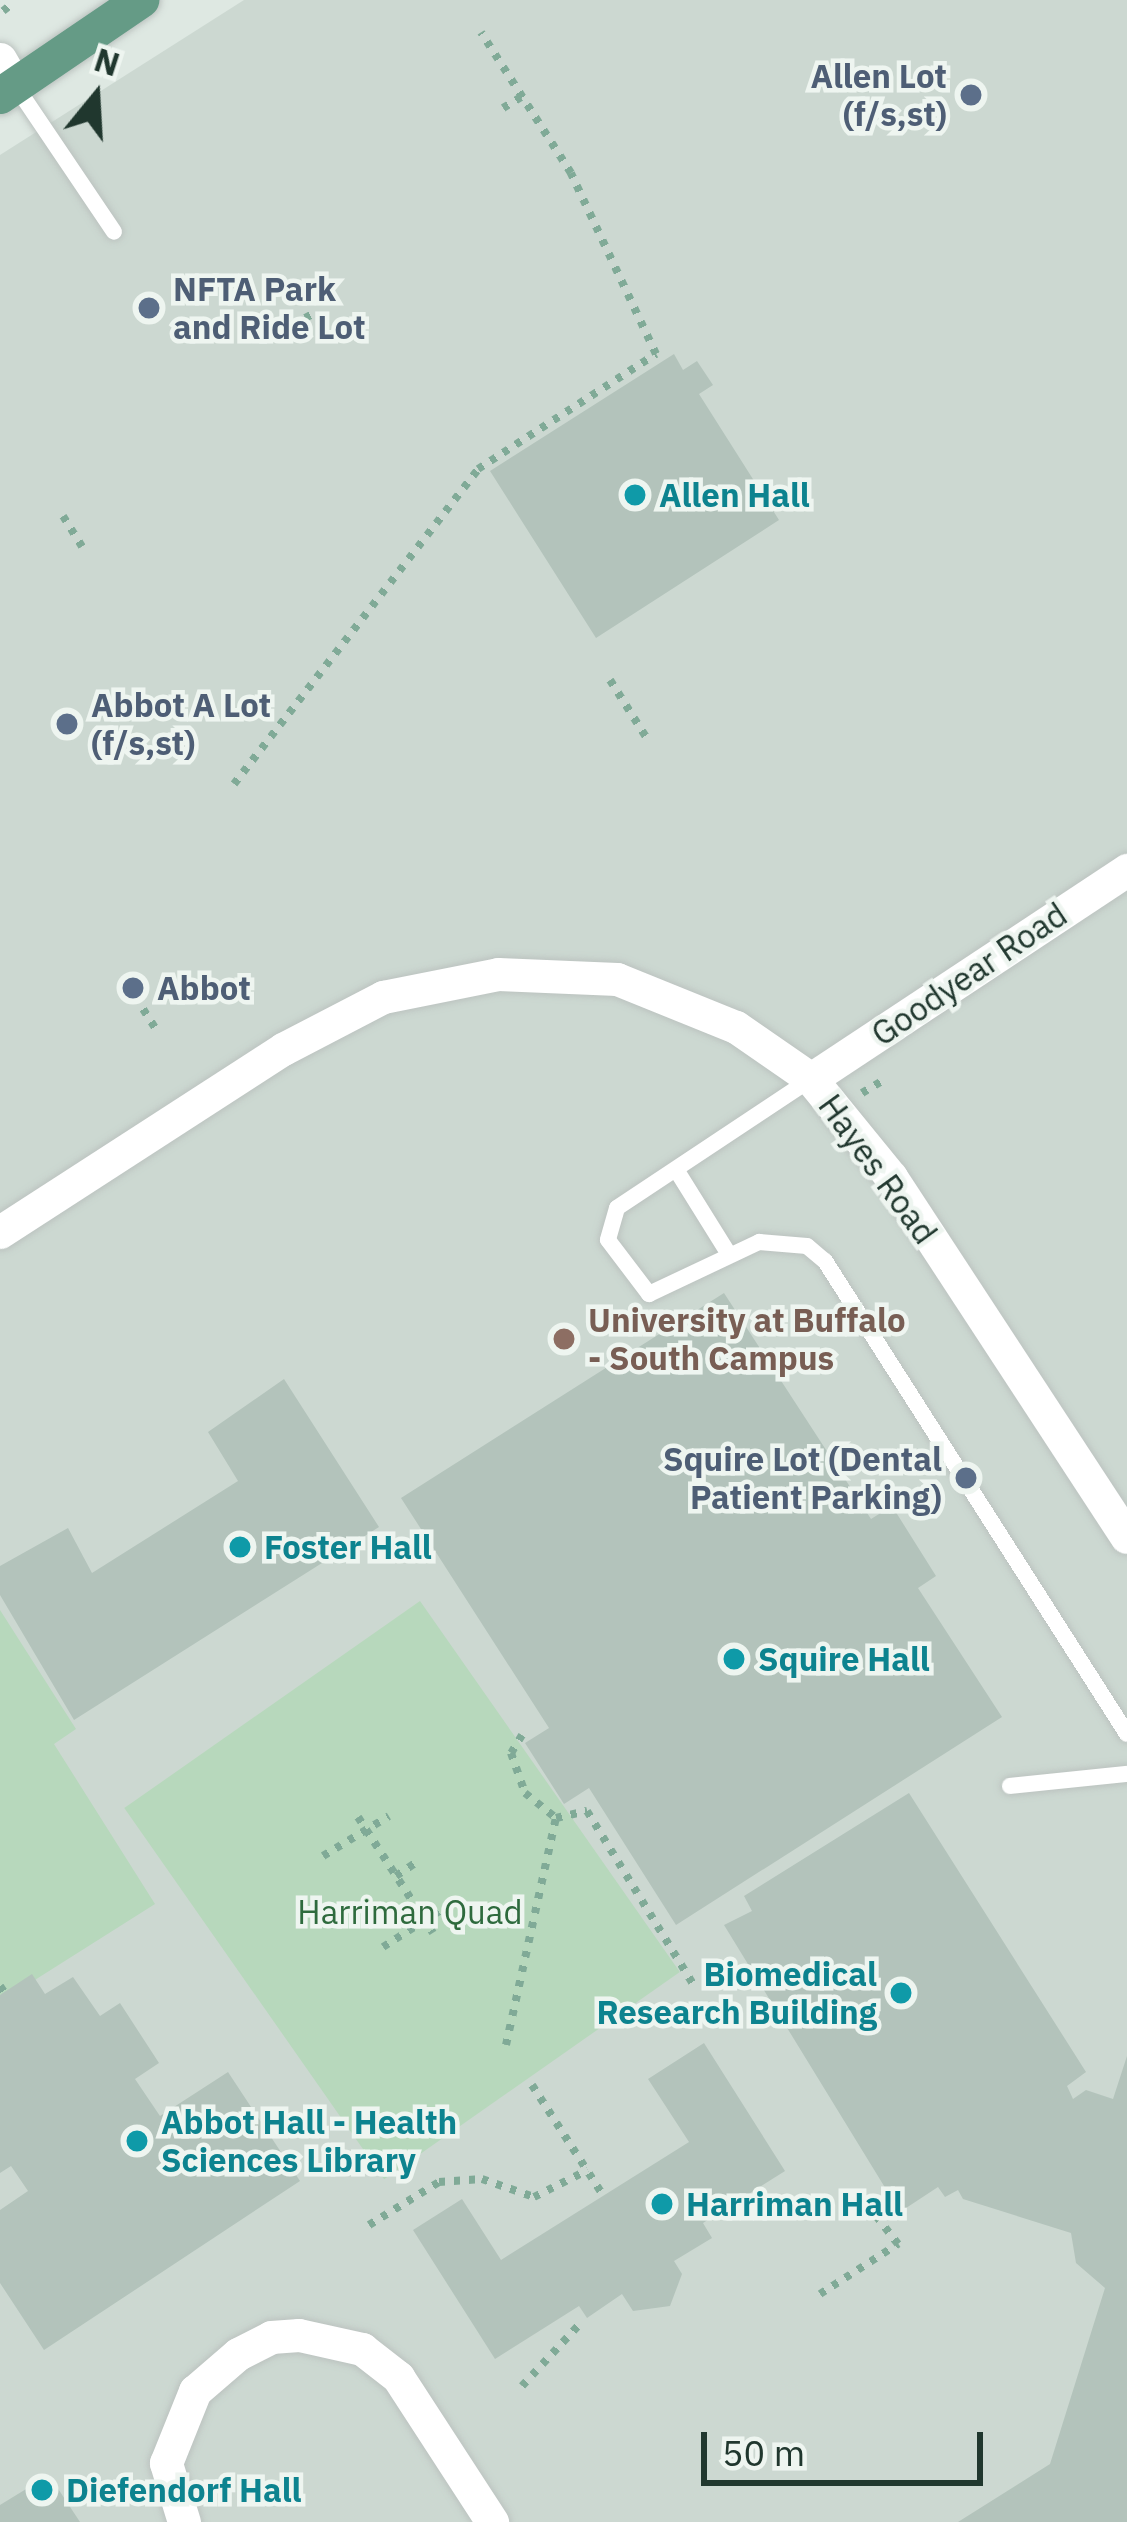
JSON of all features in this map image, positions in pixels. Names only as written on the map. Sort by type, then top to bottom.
[{"type":"main road","points":[[5,80],[141,0]]},
{"type":"street","name":"Goodyear Road","points":[[811,1079],[1127,870]]},
{"type":"street","name":"Hayes Road","points":[[0,1232],[332,1021],[445,980],[554,972],[617,979],[736,1027],[811,1079],[891,1178],[1127,1537]]},
{"type":"street","points":[[184,2522],[166,2463],[194,2391],[238,2354],[271,2337],[299,2335],[362,2349],[398,2377],[492,2522]]},
{"type":"lane","points":[[5,80],[114,232]]},
{"type":"lane","points":[[811,1079],[617,1208],[608,1240],[649,1294],[678,1286],[728,1253],[782,1240],[825,1261],[1127,1734]]},
{"type":"lane","points":[[677,1171],[728,1253]]},
{"type":"lane","points":[[1010,1786],[1127,1774]]},
{"type":"path","points":[[3,11],[14,3]]},
{"type":"path","points":[[234,784],[478,469],[656,354],[571,173],[481,32]]},
{"type":"path","points":[[503,108],[521,97]]},
{"type":"path","points":[[63,516],[82,547]]},
{"type":"path","points":[[610,680],[649,740]]},
{"type":"path","points":[[127,984],[159,1034]]},
{"type":"path","points":[[861,1093],[884,1080]]},
{"type":"path","points":[[522,1735],[511,1753],[512,1769],[539,1809],[556,1818],[586,1811],[692,1984]]},
{"type":"path","points":[[323,1856],[388,1816]]},
{"type":"path","points":[[358,1817],[433,1934]]},
{"type":"path","points":[[506,2045],[556,1818]]},
{"type":"path","points":[[396,1876],[418,1861]]},
{"type":"path","points":[[382,1947],[447,1906]]},
{"type":"path","points":[[532,2085],[603,2195]]},
{"type":"path","points":[[369,2225],[439,2182],[482,2179],[534,2197],[588,2170]]},
{"type":"path","points":[[820,2294],[898,2244],[876,2216]]},
{"type":"path","points":[[522,2386],[578,2326]]},
{"type":"shaded area","name":"University at Buffalo - South Campus","points":[[244,0],[1127,0],[1127,2522],[0,2522],[0,155]]},
{"type":"green space","name":"Harriman Quad","points":[[420,1601],[680,1972],[384,2179],[124,1808]]},
{"type":"green space","points":[[0,1610],[76,1729],[54,1744],[155,1904],[0,2002]]},
{"type":"building","name":"Allen Hall","points":[[674,354],[683,370],[697,361],[713,385],[699,394],[779,520],[596,638],[490,471]]},
{"type":"building","name":"Squire Hall","points":[[724,1293],[871,1519],[892,1506],[936,1576],[918,1588],[1002,1717],[676,1925],[589,1788],[564,1804],[525,1743],[549,1728],[401,1498]]},
{"type":"building","name":"Foster Hall","points":[[284,1379],[379,1527],[74,1720],[0,1595],[0,1566],[68,1528],[92,1573],[238,1481],[208,1432]]},
{"type":"building","name":"Biomedical Research Building","points":[[909,1793],[1086,2072],[1067,2086],[1073,2099],[1086,2090],[1113,2099],[1127,2056],[1127,2522],[958,2522],[1050,2464],[1105,2288],[1076,2263],[1071,2233],[963,2199],[958,2190],[945,2197],[938,2187],[900,2212],[724,1925],[752,1911],[744,1896]]},
{"type":"building","name":"Abbot Hall - Health Sciences Library","points":[[32,1974],[45,1994],[73,1977],[100,2016],[120,2003],[159,2063],[135,2079],[160,2116],[228,2072],[300,2181],[44,2350],[0,2283],[0,2210],[28,2191],[11,2166],[0,2173],[0,1995]]},
{"type":"building","name":"Harriman Hall","points":[[704,2043],[785,2171],[703,2223],[712,2238],[674,2261],[682,2274],[670,2306],[633,2311],[622,2294],[587,2318],[579,2306],[495,2359],[413,2230],[462,2199],[501,2260],[689,2142],[648,2079]]},
{"type":"building","name":"Diefendorf Hall","points":[[49,2475],[80,2522],[0,2522],[0,2505]]},
{"type":"place","name":"Allen Lot (f/s,st)","points":[[971,95]]},
{"type":"place","name":"NFTA Park and Ride Lot","points":[[149,308]]},
{"type":"place","name":"Allen Hall","points":[[635,495]]},
{"type":"place","name":"Abbot A Lot (f/s,st)","points":[[67,724]]},
{"type":"place","name":"Abbot","points":[[133,988]]},
{"type":"place","name":"University at Buffalo - South Campus","points":[[564,1339]]},
{"type":"place","name":"Squire Lot (Dental Patient Parking)","points":[[966,1478]]},
{"type":"place","name":"Foster Hall","points":[[240,1547]]},
{"type":"place","name":"Squire Hall","points":[[734,1659]]},
{"type":"place","name":"Biomedical Research Building","points":[[901,1993]]},
{"type":"place","name":"Abbot Hall - Health Sciences Library","points":[[137,2141]]},
{"type":"place","name":"Harriman Hall","points":[[662,2204]]},
{"type":"place","name":"Diefendorf Hall","points":[[42,2490]]}]
